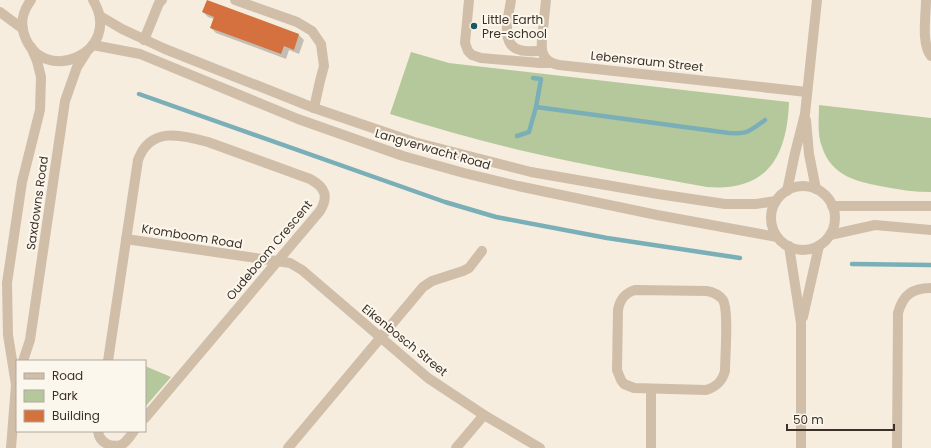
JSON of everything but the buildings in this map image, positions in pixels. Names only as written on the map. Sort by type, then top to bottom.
[{"type":"street","points":[[23,29],[22,19],[25,9],[31,0]]},
{"type":"street","points":[[93,0],[97,6],[100,16]]},
{"type":"street","points":[[144,40],[159,3],[162,0]]},
{"type":"street","points":[[235,0],[297,22],[312,31],[321,44],[324,66],[314,108]]},
{"type":"street","points":[[511,0],[507,33],[508,41],[518,50],[542,51]]},
{"type":"street","points":[[546,0],[541,43],[542,51],[551,63]]},
{"type":"street","points":[[787,191],[794,153],[805,114],[817,0]]},
{"type":"street","points":[[926,0],[925,32],[927,50],[931,56]]},
{"type":"street","name":"Lebensraum Street","points":[[466,1],[465,43],[468,51],[472,55],[481,58],[551,63],[807,92]]},
{"type":"street","points":[[0,12],[23,29]]},
{"type":"street","name":"Saxdowns Road","points":[[23,360],[30,340],[65,101],[77,67],[98,36],[101,26],[100,16]]},
{"type":"street","name":"Langverwacht Road","points":[[100,16],[122,29],[165,49],[314,108],[414,142],[531,172],[658,194],[725,204],[756,204],[776,201]]},
{"type":"street","name":"Saxdowns Road","points":[[11,448],[16,383],[8,335],[7,283],[22,182],[40,110],[41,77],[38,61],[23,29]]},
{"type":"street","points":[[31,47],[38,54],[48,59],[58,61],[68,61],[78,58],[90,49]]},
{"type":"street","name":"Langverwacht Road","points":[[90,49],[140,54],[298,119],[403,156],[464,173],[656,215],[777,237]]},
{"type":"street","points":[[805,114],[809,154],[816,189]]},
{"type":"street","name":"Oudeboom Crescent","points":[[108,360],[138,160],[142,150],[158,137],[168,135],[191,137],[310,179],[319,184],[325,196],[324,203],[320,211],[146,417]]},
{"type":"street","points":[[801,186],[816,189],[828,199],[832,206],[834,220],[830,235],[819,246],[804,250],[789,246],[777,237],[773,230],[771,215],[776,201],[787,191],[801,186]]},
{"type":"street","points":[[832,206],[931,206]]},
{"type":"street","points":[[830,235],[875,225],[931,230]]},
{"type":"street","name":"Kromboom Road","points":[[126,239],[277,261]]},
{"type":"street","points":[[789,246],[802,323],[801,448]]},
{"type":"street","points":[[802,323],[819,246]]},
{"type":"street","points":[[288,448],[423,287],[432,281],[469,268],[482,251]]},
{"type":"street","name":"Eikenbosch Street","points":[[277,261],[290,263],[302,270],[428,378],[484,415],[540,448]]},
{"type":"street","points":[[897,448],[898,313],[901,304],[912,292],[919,289],[931,288]]},
{"type":"street","points":[[635,290],[707,291],[715,294],[723,300],[726,311],[725,371],[720,382],[706,390],[651,389],[629,387],[618,375],[618,310],[620,301],[626,294],[635,290]]},
{"type":"street","points":[[651,389],[651,448]]},
{"type":"street","points":[[456,448],[484,415]]},
{"type":"street","points":[[98,432],[99,438],[102,442],[112,447],[122,445],[133,432]]},
{"type":"green space","points":[[411,52],[449,63],[789,102],[784,139],[778,154],[770,167],[759,177],[745,184],[728,187],[707,187],[528,152],[458,134],[390,114]]},
{"type":"green space","points":[[819,105],[931,118],[931,192],[908,191],[865,183],[839,172],[826,157],[820,142]]},
{"type":"green space","points":[[146,366],[171,377],[146,406]]},
{"type":"waterway","points":[[533,78],[541,79],[536,107]]},
{"type":"waterway","points":[[139,94],[445,202],[496,217],[607,238],[740,258]]},
{"type":"waterway","points":[[517,136],[529,132],[536,107],[729,133],[741,133],[748,131],[765,120]]},
{"type":"waterway","points":[[852,264],[931,265]]},
{"type":"place","name":"Little Earth Pre-school","points":[[474,26]]}]
